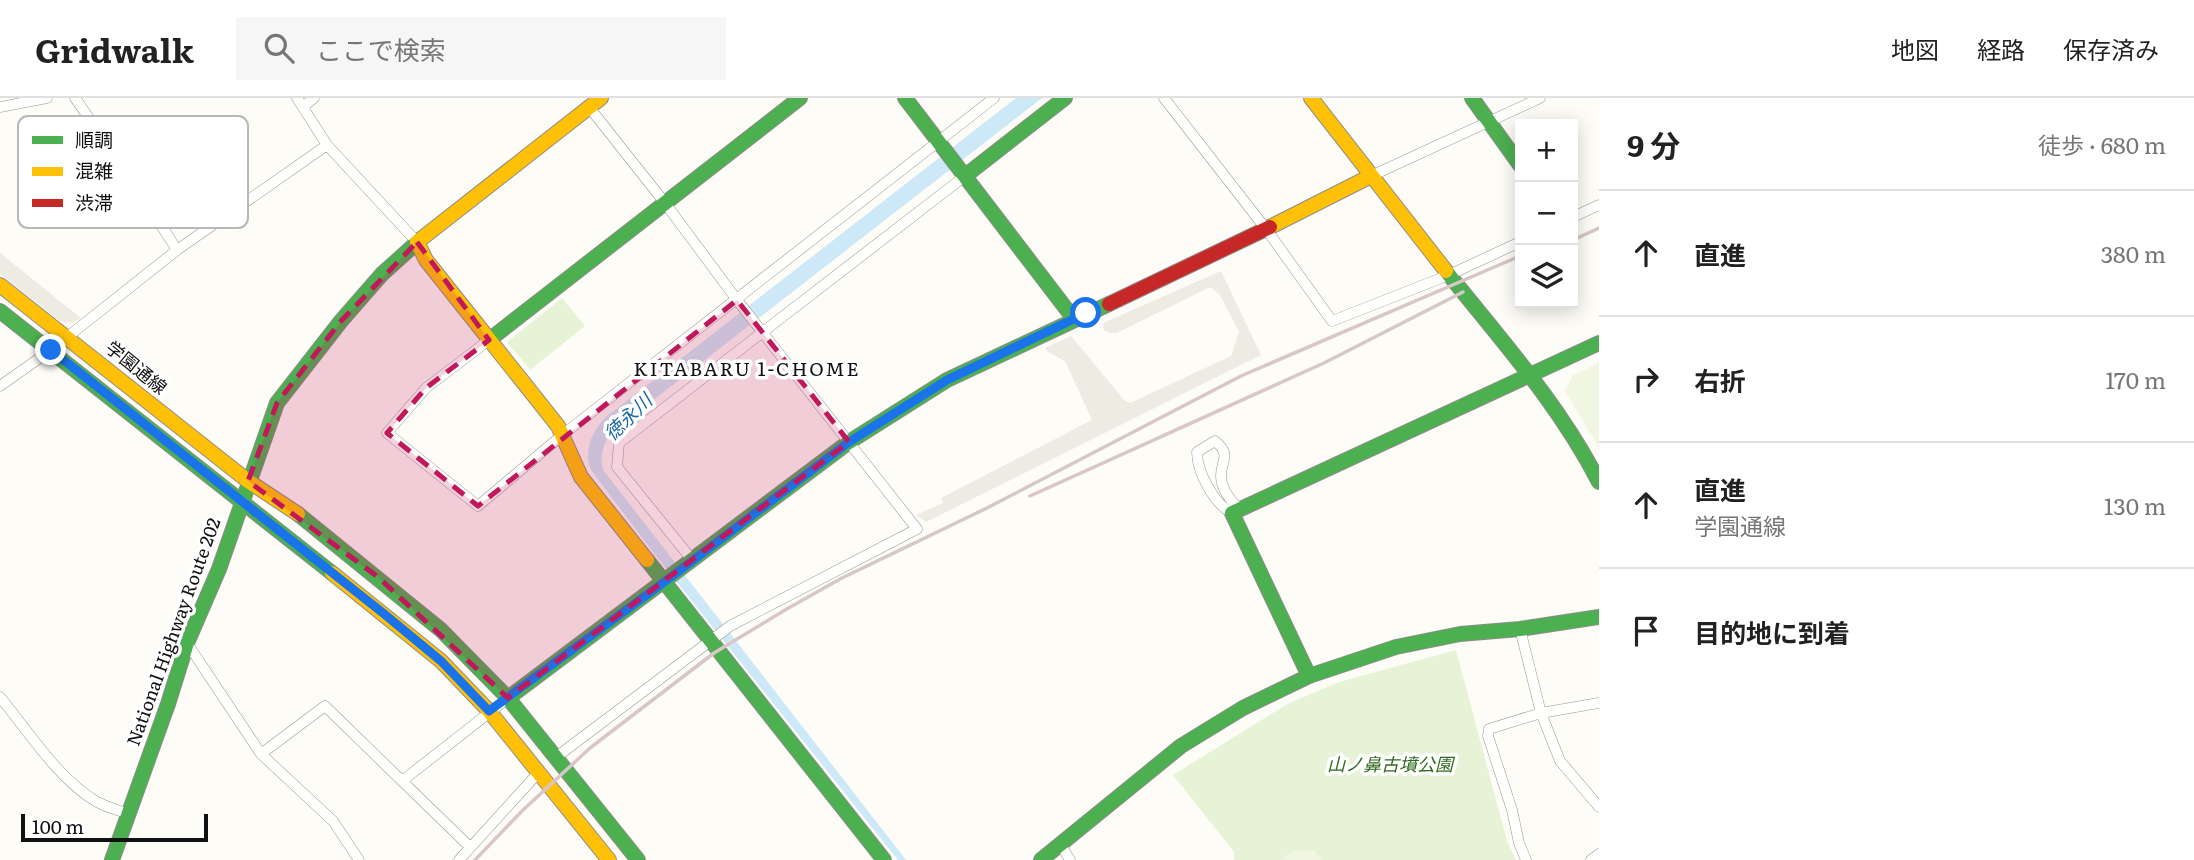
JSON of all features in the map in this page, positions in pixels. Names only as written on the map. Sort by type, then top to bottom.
[{"type":"main road","points":[[489,340],[800,98]]},
{"type":"main road","points":[[905,98],[1074,319]]},
{"type":"main road","points":[[965,176],[1065,98]]},
{"type":"main road","points":[[1311,98],[1510,349],[1580,448],[1599,482]]},
{"type":"main road","points":[[1472,98],[1515,158]]},
{"type":"main road","name":"National Highway Route 202","points":[[112,860],[187,643],[219,569],[277,403],[341,321],[383,274],[417,242],[595,103]]},
{"type":"main road","points":[[508,698],[849,442],[947,380],[1266,229],[1371,176]]},
{"type":"main road","points":[[417,242],[426,260],[558,426],[582,477],[668,579],[711,640],[884,860]]},
{"type":"main road","name":"学園通線","points":[[0,285],[248,481],[307,520],[440,630],[508,698],[638,860]]},
{"type":"main road","points":[[0,312],[441,661],[489,711],[609,860]]},
{"type":"main road","points":[[1309,676],[1236,511],[1599,343]]},
{"type":"main road","points":[[1041,860],[1181,746],[1243,708],[1309,676],[1396,647],[1460,634],[1520,629],[1599,617]]},
{"type":"street","points":[[0,107],[47,98]]},
{"type":"street","points":[[75,98],[88,116]]},
{"type":"street","points":[[314,98],[300,103],[327,145],[417,242]]},
{"type":"street","points":[[489,340],[426,388],[387,433],[478,506],[561,436],[994,98]]},
{"type":"street","points":[[1164,98],[1266,229],[1332,321],[1449,275],[1515,244]]},
{"type":"street","points":[[1371,176],[1540,98]]},
{"type":"street","points":[[555,758],[730,626],[917,529],[737,300],[595,103]]},
{"type":"street","points":[[248,200],[327,145]]},
{"type":"street","points":[[690,563],[617,467],[619,443],[965,176]]},
{"type":"street","points":[[1578,215],[1599,205]]},
{"type":"street","points":[[163,228],[177,250]]},
{"type":"street","points":[[0,386],[51,350],[208,228]]},
{"type":"street","points":[[1215,441],[1220,445],[1226,459],[1220,477],[1224,489],[1236,506],[1236,511],[1221,507],[1197,462],[1197,452],[1215,441]]},
{"type":"street","points":[[1520,629],[1541,713],[1560,761],[1599,807]]},
{"type":"street","points":[[187,643],[261,754],[333,821],[359,860]]},
{"type":"street","points":[[0,697],[65,776],[99,803],[128,814]]},
{"type":"street","points":[[402,781],[508,698]]},
{"type":"street","points":[[1526,860],[1488,736],[1489,729],[1541,713],[1599,702]]},
{"type":"street","points":[[261,754],[325,706],[470,847]]},
{"type":"street","points":[[458,860],[540,772]]},
{"type":"street","points":[[1061,845],[1070,860]]},
{"type":"street","points":[[1591,860],[1599,854]]},
{"type":"highlighted area","points":[[417,242],[489,340],[426,388],[387,433],[478,506],[737,300],[849,442],[508,698],[378,577],[248,481],[277,403],[341,321]]},
{"type":"green space","points":[[562,298],[585,326],[530,370],[507,342]]},
{"type":"green space","points":[[1599,363],[1599,448],[1565,391],[1573,375]]},
{"type":"green space","name":"山ノ鼻古墳公園","points":[[1456,650],[1507,841],[1516,860],[1234,860],[1234,852],[1173,775],[1289,703],[1339,682]]},
{"type":"green space","points":[[1314,850],[1322,860],[1280,860],[1293,851]]},
{"type":"shaded area","points":[[0,253],[81,318],[71,323],[60,321],[0,274]]},
{"type":"shaded area","points":[[1221,271],[1261,355],[926,522],[916,515],[943,503],[941,498],[1092,420],[1065,361],[1045,348],[1071,336],[1125,401],[1130,403],[1231,356],[1239,332],[1220,295],[1210,287],[1117,333],[1104,330],[1103,323]]},
{"type":"water","name":"徳永川","points":[[1016,98],[1042,98],[611,433],[603,451],[604,471],[906,860],[898,860],[656,556],[591,470],[588,456],[590,442],[606,417]]},
{"type":"railway","points":[[1578,238],[1599,228]]},
{"type":"railway","points":[[475,860],[523,810],[590,748],[714,653],[785,610],[842,578],[985,509],[1241,376],[1515,258]]},
{"type":"railway","points":[[1030,496],[1324,363],[1463,292]]},
{"type":"traffic: fast","points":[[489,340],[800,98]]},
{"type":"traffic: fast","points":[[905,98],[1074,319]]},
{"type":"traffic: fast","points":[[965,176],[1065,98]]},
{"type":"traffic: fast","points":[[1472,98],[1515,158]]},
{"type":"traffic: fast","points":[[112,860],[187,643],[219,569],[277,403],[341,321],[382,274],[421,239]]},
{"type":"traffic: fast","points":[[1446,271],[1548,399],[1599,482]]},
{"type":"traffic: fast","points":[[508,698],[849,442],[947,380],[1109,304]]},
{"type":"traffic: fast","points":[[0,311],[332,573]]},
{"type":"traffic: fast","points":[[1309,676],[1232,513],[1599,343]]},
{"type":"traffic: fast","points":[[298,514],[441,630],[508,698],[638,860]]},
{"type":"traffic: fast","points":[[647,560],[884,860]]},
{"type":"traffic: fast","points":[[1041,860],[1181,746],[1243,708],[1309,676],[1396,647],[1460,634],[1520,629],[1599,617]]},
{"type":"traffic: slow","points":[[421,239],[601,98]]},
{"type":"traffic: slow","points":[[1311,98],[1446,271]]},
{"type":"traffic: slow","points":[[1270,227],[1371,176]]},
{"type":"traffic: slow","points":[[417,242],[426,260],[558,426],[581,477],[647,560]]},
{"type":"traffic: slow","points":[[0,285],[248,481],[298,514]]},
{"type":"traffic: slow","points":[[332,573],[441,661],[489,711],[609,860]]},
{"type":"traffic: jam","points":[[1109,304],[1270,227]]},
{"type":"district","name":"KITABARU 1-CHOME","points":[[747,369]]},
{"type":"route","points":[[51,350],[383,613],[441,661],[489,711],[849,442],[947,380],[1086,313]]}]
